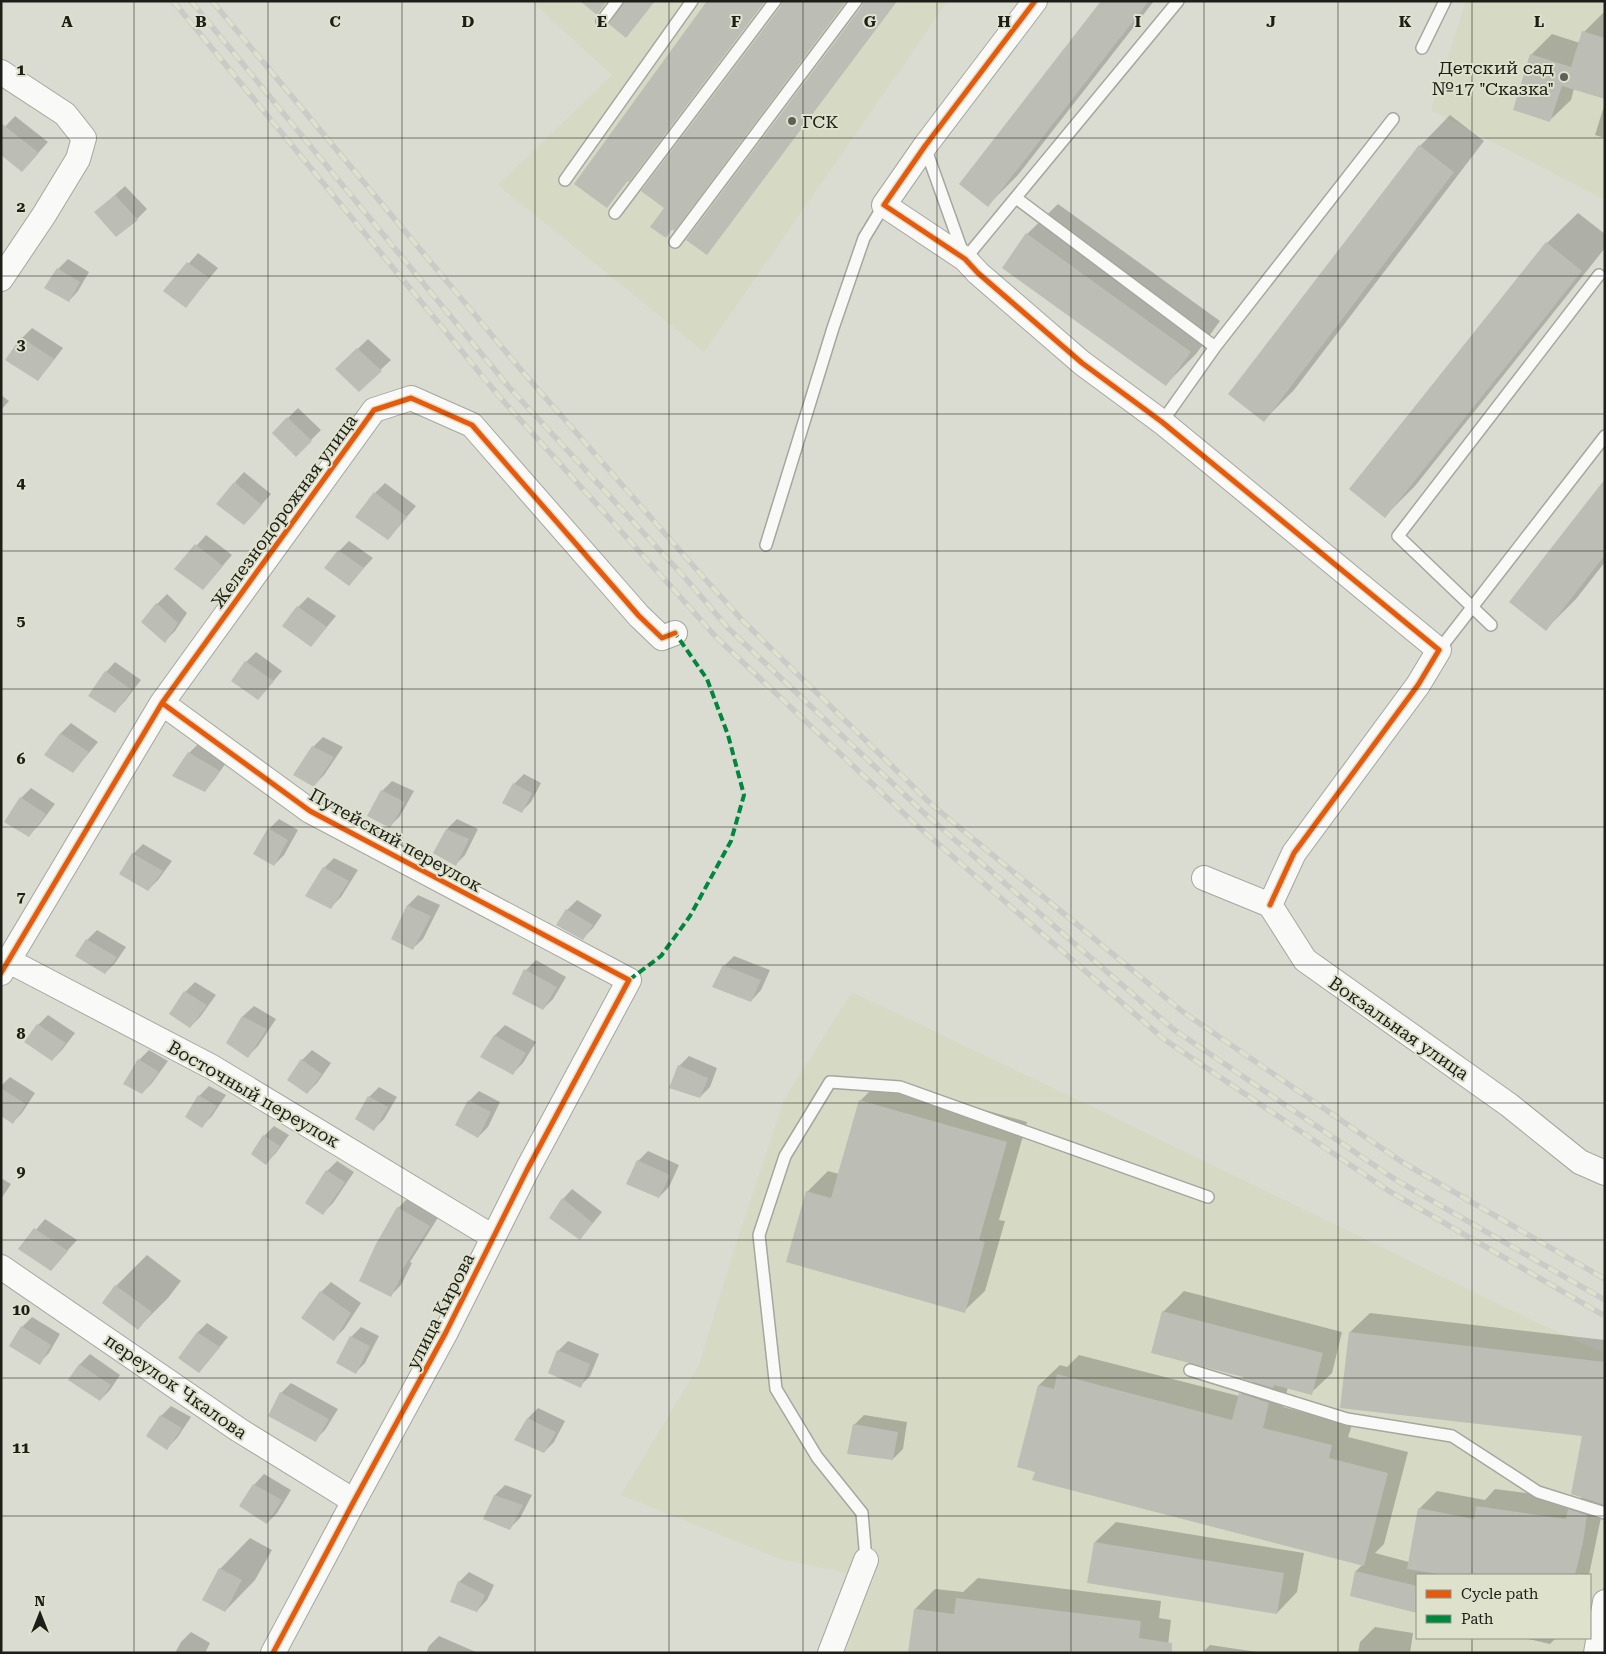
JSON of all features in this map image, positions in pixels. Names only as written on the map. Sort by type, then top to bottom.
[{"type":"street","points":[[1035,1],[925,146],[884,205],[965,259],[999,292],[1082,363],[1162,422],[1439,650],[1418,685],[1294,853],[1270,905],[1204,878]]},
{"type":"street","points":[[1,72],[65,114],[84,138],[78,159],[44,215],[1,279]]},
{"type":"street","name":"Железнодорожная улица","points":[[5,967],[162,703],[374,410],[412,398],[472,425],[639,616],[662,638],[675,633]]},
{"type":"street","name":"Путейский переулок","points":[[162,703],[310,811],[629,980]]},
{"type":"street","name":"Вокзальная улица","points":[[1270,905],[1305,960],[1509,1106],[1580,1162],[1605,1173]]},
{"type":"street","name":"Восточный переулок","points":[[5,967],[212,1068],[493,1238]]},
{"type":"street","name":"улица Кирова","points":[[273,1653],[446,1332],[527,1170],[629,980]]},
{"type":"street","name":"переулок Чкалова","points":[[1,1267],[239,1430],[354,1501]]},
{"type":"street","points":[[830,1653],[866,1560]]},
{"type":"street","points":[[1596,1653],[1605,1602]]},
{"type":"lane","points":[[602,21],[617,1]]},
{"type":"lane","points":[[565,180],[692,1]]},
{"type":"lane","points":[[615,213],[775,1]]},
{"type":"lane","points":[[675,242],[856,1]]},
{"type":"lane","points":[[965,259],[1178,1]]},
{"type":"lane","points":[[1422,48],[1445,1]]},
{"type":"lane","points":[[1162,422],[1215,347],[1394,119]]},
{"type":"lane","points":[[925,146],[965,259]]},
{"type":"lane","points":[[1016,198],[1215,347]]},
{"type":"lane","points":[[766,545],[833,328],[864,238],[884,205]]},
{"type":"lane","points":[[1491,626],[1398,536],[1599,275]]},
{"type":"lane","points":[[1439,650],[1471,606],[1605,436]]},
{"type":"lane","points":[[866,1560],[862,1513],[817,1457],[776,1389],[759,1235],[785,1156],[830,1082],[900,1087],[1208,1197]]},
{"type":"lane","points":[[1190,1370],[1347,1419],[1452,1436],[1538,1492],[1605,1513]]},
{"type":"shaded area","points":[[531,1],[948,1],[704,352],[498,185],[612,75]]},
{"type":"shaded area","points":[[1466,1],[1605,1],[1605,200],[1431,110]]},
{"type":"shaded area","points":[[852,992],[1538,1323],[1605,1353],[1605,1653],[829,1653],[875,1579],[780,1559],[621,1495],[699,1365],[735,1247],[784,1100]]},
{"type":"building","points":[[580,1],[607,1],[597,15]]},
{"type":"building","points":[[624,1],[655,1],[626,38],[609,24]]},
{"type":"building","points":[[707,1],[765,1],[629,182],[627,181],[607,208],[574,184]]},
{"type":"building","points":[[782,1],[846,1],[674,231],[672,229],[666,238],[650,227],[664,208],[641,191],[781,6]]},
{"type":"building","name":"ГСК","points":[[863,1],[897,1],[707,255],[686,240],[862,6]]},
{"type":"building","points":[[1101,1],[1149,1],[988,207],[959,184]]},
{"type":"building","name":"Детский сад №17 \"Сказка\"","points":[[1582,31],[1605,38],[1605,99],[1562,86],[1550,122],[1513,110],[1530,54],[1571,67]]},
{"type":"building","points":[[1,123],[39,153],[22,172],[1,155]]},
{"type":"building","points":[[1419,145],[1454,172],[1264,422],[1228,394]]},
{"type":"building","points":[[115,195],[138,220],[116,237],[94,212]]},
{"type":"building","points":[[1026,233],[1191,352],[1166,386],[1002,268]]},
{"type":"building","points":[[1546,242],[1582,271],[1385,518],[1349,489]]},
{"type":"building","points":[[187,262],[209,278],[186,308],[163,291]]},
{"type":"building","points":[[57,268],[80,282],[69,302],[44,288]]},
{"type":"building","points":[[21,337],[54,359],[38,381],[5,360]]},
{"type":"building","points":[[357,348],[382,371],[359,392],[335,369]]},
{"type":"building","points":[[287,417],[312,441],[296,457],[272,433]]},
{"type":"building","points":[[1605,479],[1605,555],[1546,631],[1509,602]]},
{"type":"building","points":[[234,482],[262,505],[244,525],[216,504]]},
{"type":"building","points":[[374,492],[407,517],[388,540],[355,517]]},
{"type":"building","points":[[195,544],[223,566],[203,590],[174,569]]},
{"type":"building","points":[[338,550],[364,568],[349,586],[324,568]]},
{"type":"building","points":[[156,603],[178,623],[165,643],[141,622]]},
{"type":"building","points":[[297,606],[327,627],[311,647],[282,626]]},
{"type":"building","points":[[245,661],[274,681],[258,700],[231,681]]},
{"type":"building","points":[[105,671],[132,690],[115,713],[88,696]]},
{"type":"building","points":[[60,733],[89,752],[73,773],[44,755]]},
{"type":"building","points":[[312,746],[334,757],[314,787],[293,775]]},
{"type":"building","points":[[188,752],[220,771],[205,792],[172,776]]},
{"type":"building","points":[[513,783],[532,793],[522,813],[502,803]]},
{"type":"building","points":[[381,790],[405,802],[390,828],[367,816]]},
{"type":"building","points":[[20,797],[46,814],[29,837],[4,822]]},
{"type":"building","points":[[268,828],[288,840],[274,866],[253,854]]},
{"type":"building","points":[[446,829],[469,839],[456,866],[433,853]]},
{"type":"building","points":[[132,853],[163,871],[148,891],[119,874]]},
{"type":"building","points":[[323,867],[349,881],[331,909],[305,896]]},
{"type":"building","points":[[407,905],[431,916],[413,950],[391,939]]},
{"type":"building","points":[[566,909],[593,925],[583,940],[556,925]]},
{"type":"building","points":[[86,939],[117,957],[105,974],[75,956]]},
{"type":"building","points":[[723,965],[761,980],[751,1002],[712,987]]},
{"type":"building","points":[[524,969],[557,987],[543,1010],[512,994]]},
{"type":"building","points":[[184,991],[207,1005],[190,1028],[169,1014]]},
{"type":"building","points":[[242,1016],[267,1029],[248,1058],[226,1043]]},
{"type":"building","points":[[37,1024],[66,1043],[52,1061],[24,1042]]},
{"type":"building","points":[[494,1035],[526,1053],[513,1075],[480,1057]]},
{"type":"building","points":[[138,1059],[159,1072],[142,1094],[123,1084]]},
{"type":"building","points":[[301,1059],[322,1074],[307,1094],[287,1080]]},
{"type":"building","points":[[678,1065],[708,1078],[700,1098],[669,1088]]},
{"type":"building","points":[[1,1088],[26,1104],[13,1124],[1,1116]]},
{"type":"building","points":[[198,1095],[217,1106],[202,1128],[185,1117]]},
{"type":"building","points":[[368,1096],[388,1107],[374,1131],[355,1119]]},
{"type":"building","points":[[468,1100],[491,1112],[478,1138],[455,1125]]},
{"type":"building","points":[[859,1100],[1007,1142],[979,1240],[985,1242],[965,1313],[786,1262],[806,1191],[831,1198]]},
{"type":"building","points":[[263,1135],[280,1146],[266,1165],[251,1154]]},
{"type":"building","points":[[637,1160],[670,1175],[659,1198],[626,1184]]},
{"type":"building","points":[[326,1170],[345,1182],[323,1215],[305,1203]]},
{"type":"building","points":[[562,1198],[593,1223],[580,1240],[549,1218]]},
{"type":"building","points":[[397,1207],[430,1226],[401,1272],[403,1273],[391,1297],[359,1281],[376,1244]]},
{"type":"building","points":[[34,1228],[68,1251],[51,1271],[18,1249]]},
{"type":"building","points":[[115,1285],[152,1312],[138,1330],[102,1303]]},
{"type":"building","points":[[320,1291],[351,1313],[334,1341],[301,1318]]},
{"type":"building","points":[[1162,1311],[1323,1353],[1312,1395],[1274,1385],[1273,1388],[1243,1379],[1243,1377],[1151,1353]]},
{"type":"building","points":[[21,1326],[51,1345],[40,1365],[9,1346]]},
{"type":"building","points":[[197,1332],[220,1347],[199,1373],[178,1358]]},
{"type":"building","points":[[1349,1332],[1605,1362],[1605,1505],[1571,1494],[1582,1436],[1340,1408]]},
{"type":"building","points":[[350,1336],[370,1346],[356,1374],[336,1363]]},
{"type":"building","points":[[557,1350],[590,1364],[581,1388],[548,1373]]},
{"type":"building","points":[[79,1364],[111,1385],[100,1401],[68,1380]]},
{"type":"building","points":[[1057,1374],[1232,1420],[1239,1393],[1269,1403],[1263,1428],[1332,1445],[1329,1458],[1388,1473],[1364,1566],[1032,1480],[1035,1472],[1017,1467],[1038,1385],[1054,1389]]},
{"type":"building","points":[[280,1392],[329,1419],[316,1442],[268,1416]]},
{"type":"building","points":[[160,1415],[182,1428],[167,1450],[146,1436]]},
{"type":"building","points":[[527,1418],[556,1432],[544,1453],[514,1440]]},
{"type":"building","points":[[853,1424],[898,1432],[893,1460],[847,1454]]},
{"type":"building","points":[[253,1484],[282,1500],[267,1524],[239,1506]]},
{"type":"building","points":[[494,1495],[523,1505],[510,1530],[483,1519]]},
{"type":"building","points":[[1476,1506],[1566,1519],[1568,1509],[1587,1515],[1575,1574],[1438,1574],[1407,1569],[1418,1508],[1474,1519]]},
{"type":"building","points":[[1094,1542],[1284,1573],[1277,1614],[1087,1583]]},
{"type":"building","points":[[219,1568],[242,1580],[225,1612],[202,1600]]},
{"type":"building","points":[[1355,1571],[1416,1586],[1416,1613],[1350,1596]]},
{"type":"building","points":[[458,1581],[485,1595],[477,1612],[450,1602]]},
{"type":"building","points":[[956,1598],[1141,1621],[1139,1638],[1172,1643],[1172,1653],[908,1653],[914,1609],[954,1614]]},
{"type":"railway","points":[[173,1],[498,395],[717,638],[914,823],[1165,1040],[1389,1191],[1605,1316]]},
{"type":"railway","points":[[191,1],[508,386],[687,580],[729,629],[924,813],[1173,1029],[1396,1180],[1605,1300]]},
{"type":"railway","points":[[212,1],[522,371],[697,570],[742,620],[931,804],[1183,1012],[1402,1162],[1605,1279]]},
{"type":"marked path","points":[[629,980],[661,956],[690,916],[731,841],[744,795],[728,735],[707,679],[675,633]]},
{"type":"cycle path","points":[[1035,1],[925,146],[884,205],[965,259],[978,273],[1082,363],[1162,422],[1439,650],[1418,685],[1294,853],[1270,905]]},
{"type":"cycle path","points":[[1,973],[162,703],[374,410],[411,398],[472,425],[639,616],[662,638],[675,633]]},
{"type":"cycle path","points":[[162,703],[310,811],[629,980],[527,1170],[446,1332],[273,1653]]},
{"type":"place","name":"Детский сад №17 \"Сказка\"","points":[[1564,77]]},
{"type":"place","name":"ГСК","points":[[792,121]]}]
